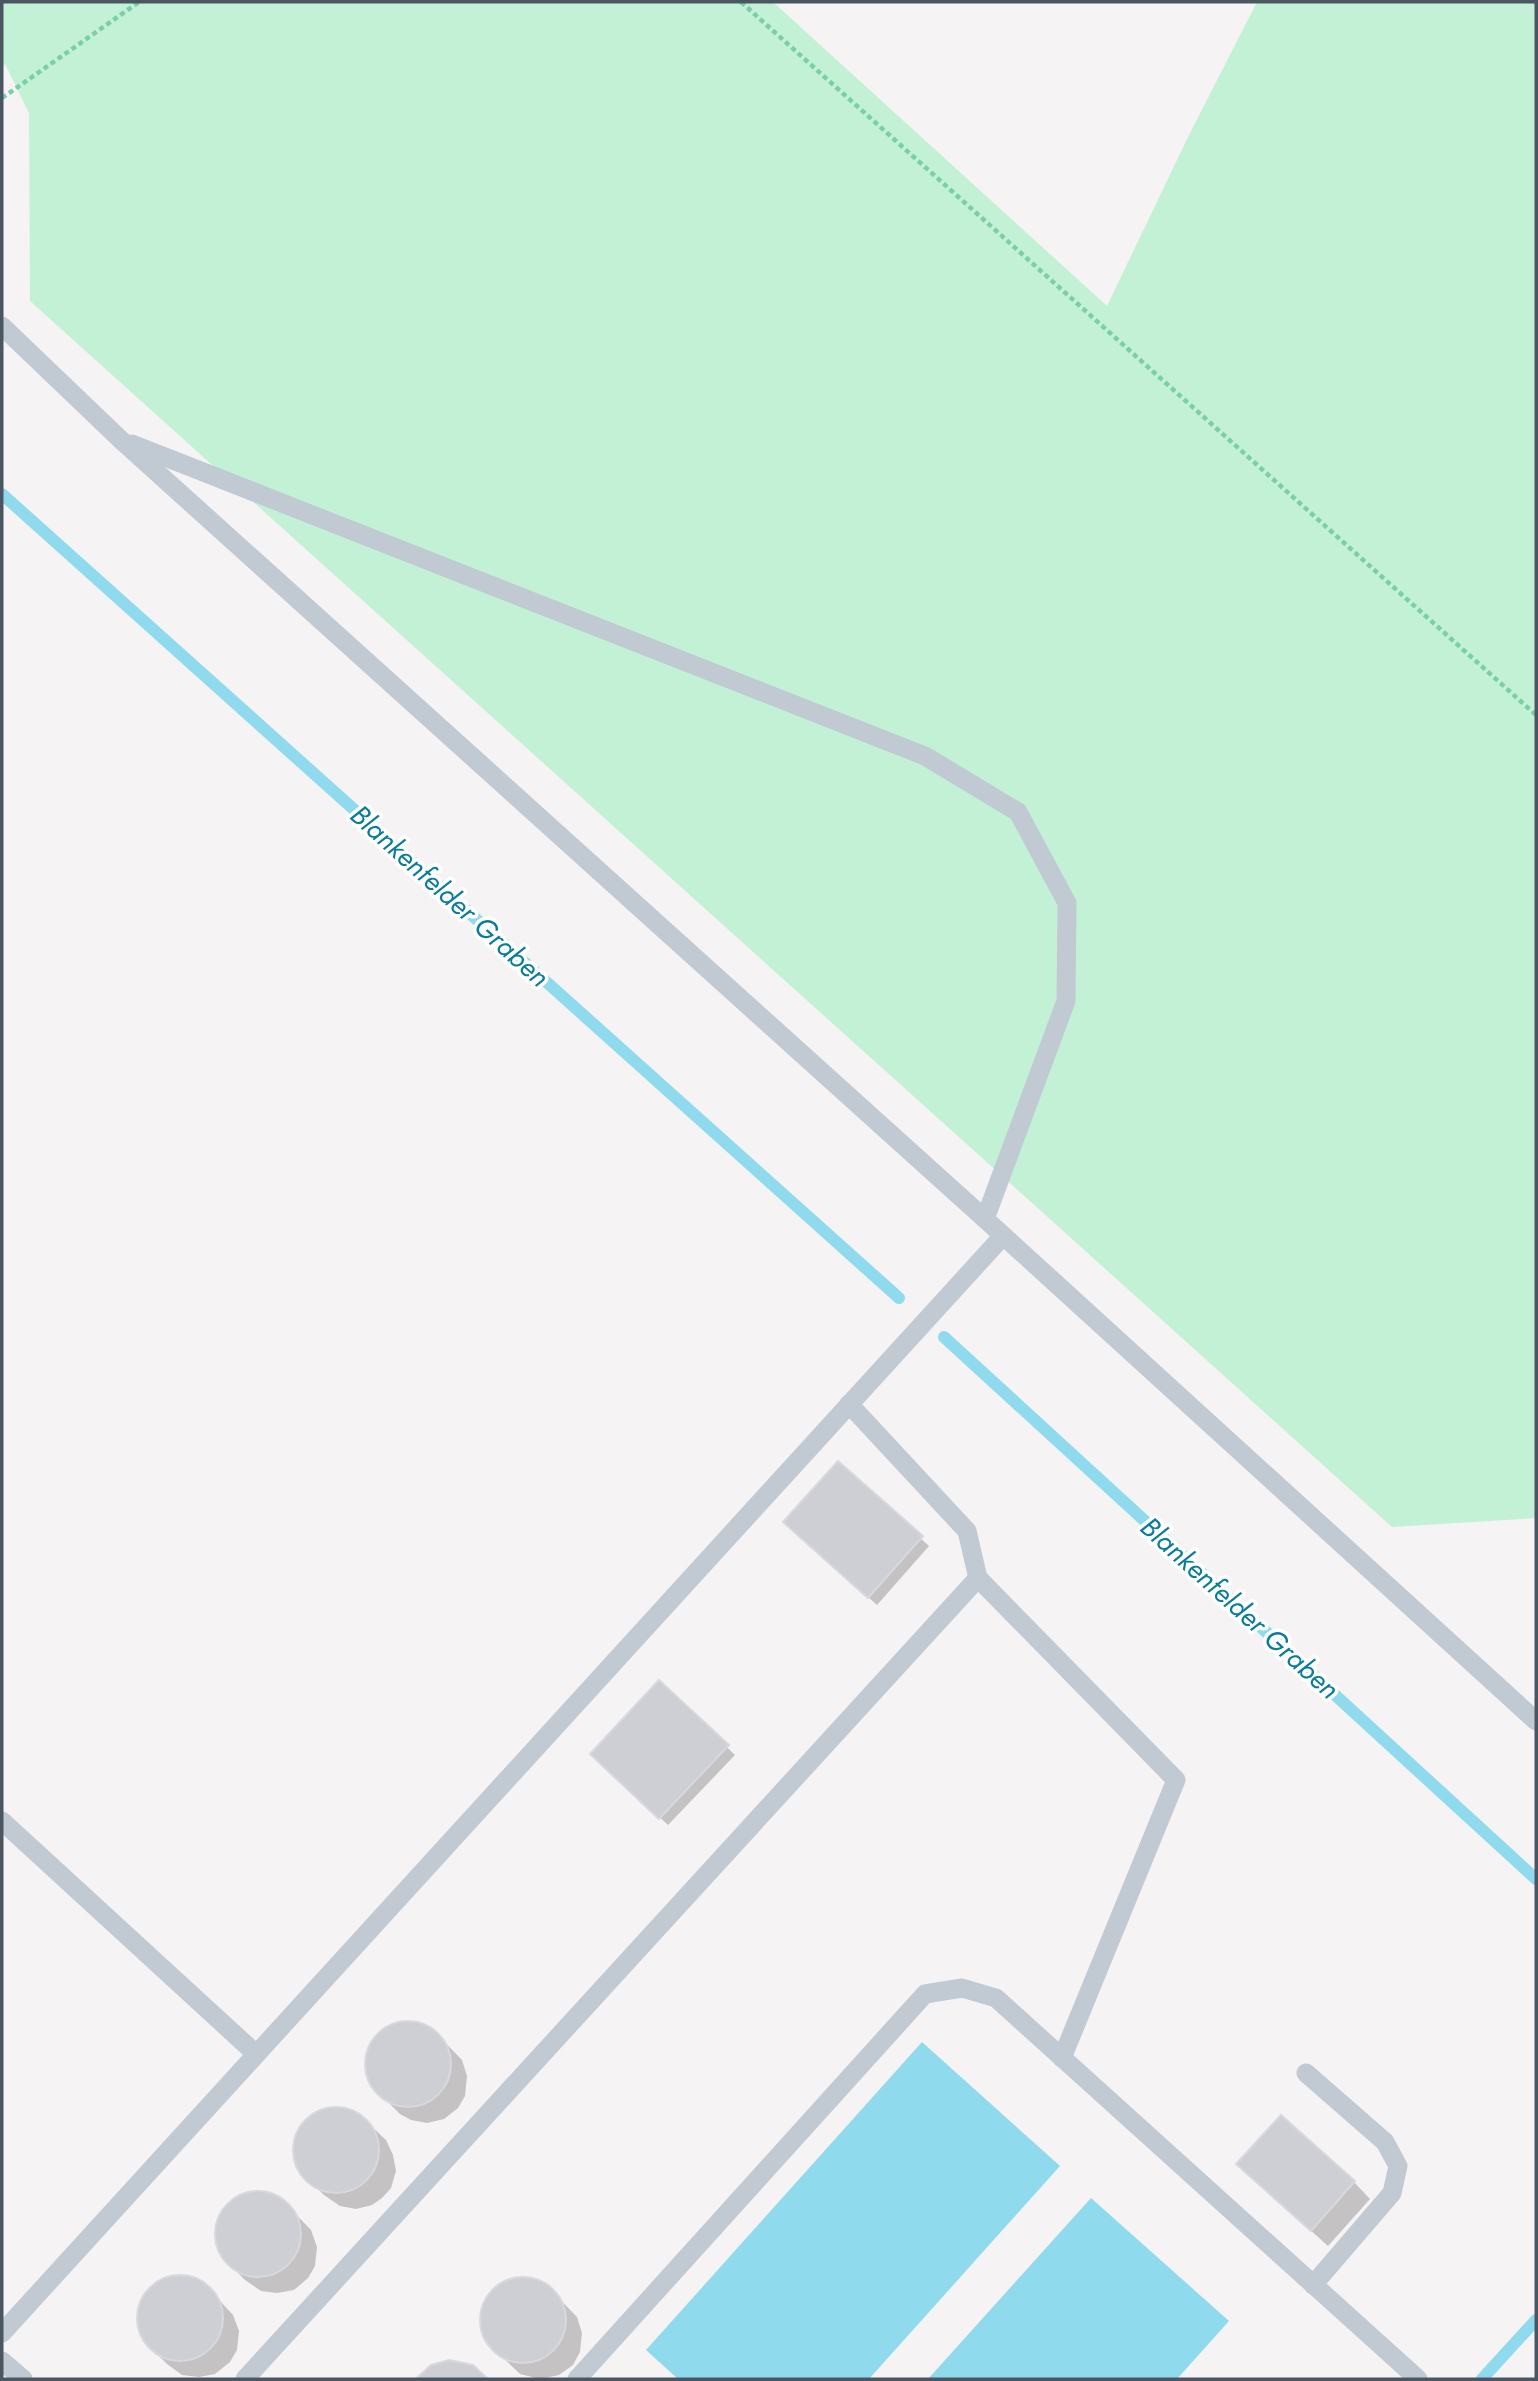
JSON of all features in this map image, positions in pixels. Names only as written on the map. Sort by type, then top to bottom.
[{"type":"lane","points":[[2,326],[121,440],[985,1219],[1536,1721]]},
{"type":"lane","points":[[121,440],[925,756],[1018,811],[1066,903],[1066,1002],[985,1219]]},
{"type":"lane","points":[[2,2332],[1003,1236]]},
{"type":"lane","points":[[849,1404],[967,1531],[978,1578],[1176,1780],[1062,2058]]},
{"type":"lane","points":[[245,2379],[978,1578]]},
{"type":"lane","points":[[2,1821],[256,2054]]},
{"type":"lane","points":[[577,2379],[925,1994],[962,1988],[996,1998],[1418,2379]]},
{"type":"lane","points":[[1306,2073],[1385,2142],[1398,2166],[1392,2193],[1313,2285]]},
{"type":"lane","points":[[2,2361],[23,2379]]},
{"type":"path","points":[[2,98],[139,2]]},
{"type":"path","points":[[741,2],[1536,715]]},
{"type":"green space","points":[[2,2],[773,2],[1107,306],[1189,135],[1257,2],[1536,2],[1536,1518],[1392,1527],[30,301],[29,113],[5,64],[2,66]]},
{"type":"water","points":[[922,2042],[1060,2166],[869,2379],[678,2379],[646,2350]]},
{"type":"water","points":[[1091,2198],[1229,2321],[1177,2379],[928,2379]]},
{"type":"building","points":[[838,1461],[923,1536],[868,1598],[783,1522]]},
{"type":"building","points":[[659,1680],[729,1745],[659,1819],[590,1754]]},
{"type":"building","points":[[408,2021],[432,2028],[444,2040],[451,2064],[444,2088],[432,2100],[408,2107],[384,2100],[372,2088],[365,2064],[372,2040],[384,2028]]},
{"type":"building","points":[[336,2107],[360,2114],[372,2126],[379,2150],[372,2174],[360,2186],[336,2193],[312,2186],[300,2174],[293,2150],[300,2126],[312,2114]]},
{"type":"building","points":[[1281,2115],[1355,2181],[1311,2231],[1236,2164]]},
{"type":"building","points":[[258,2191],[282,2198],[294,2210],[301,2234],[294,2258],[282,2270],[258,2277],[234,2270],[222,2258],[215,2234],[222,2210],[234,2198]]},
{"type":"building","points":[[180,2275],[204,2282],[216,2294],[223,2318],[216,2342],[204,2354],[180,2361],[156,2354],[144,2342],[137,2318],[144,2294],[156,2282]]},
{"type":"building","points":[[523,2277],[547,2284],[559,2296],[566,2320],[559,2344],[547,2356],[523,2363],[499,2356],[487,2344],[480,2320],[487,2296],[499,2284]]},
{"type":"building","points":[[449,2360],[473,2365],[488,2379],[416,2379],[431,2365]]},
{"type":"waterway","name":"Blankenfelder Graben","points":[[2,494],[899,1298]]},
{"type":"waterway","name":"Blankenfelder Graben","points":[[944,1337],[1536,1879]]},
{"type":"waterway","name":"Blankenfelder Graben","points":[[1482,2379],[1536,2320]]}]
